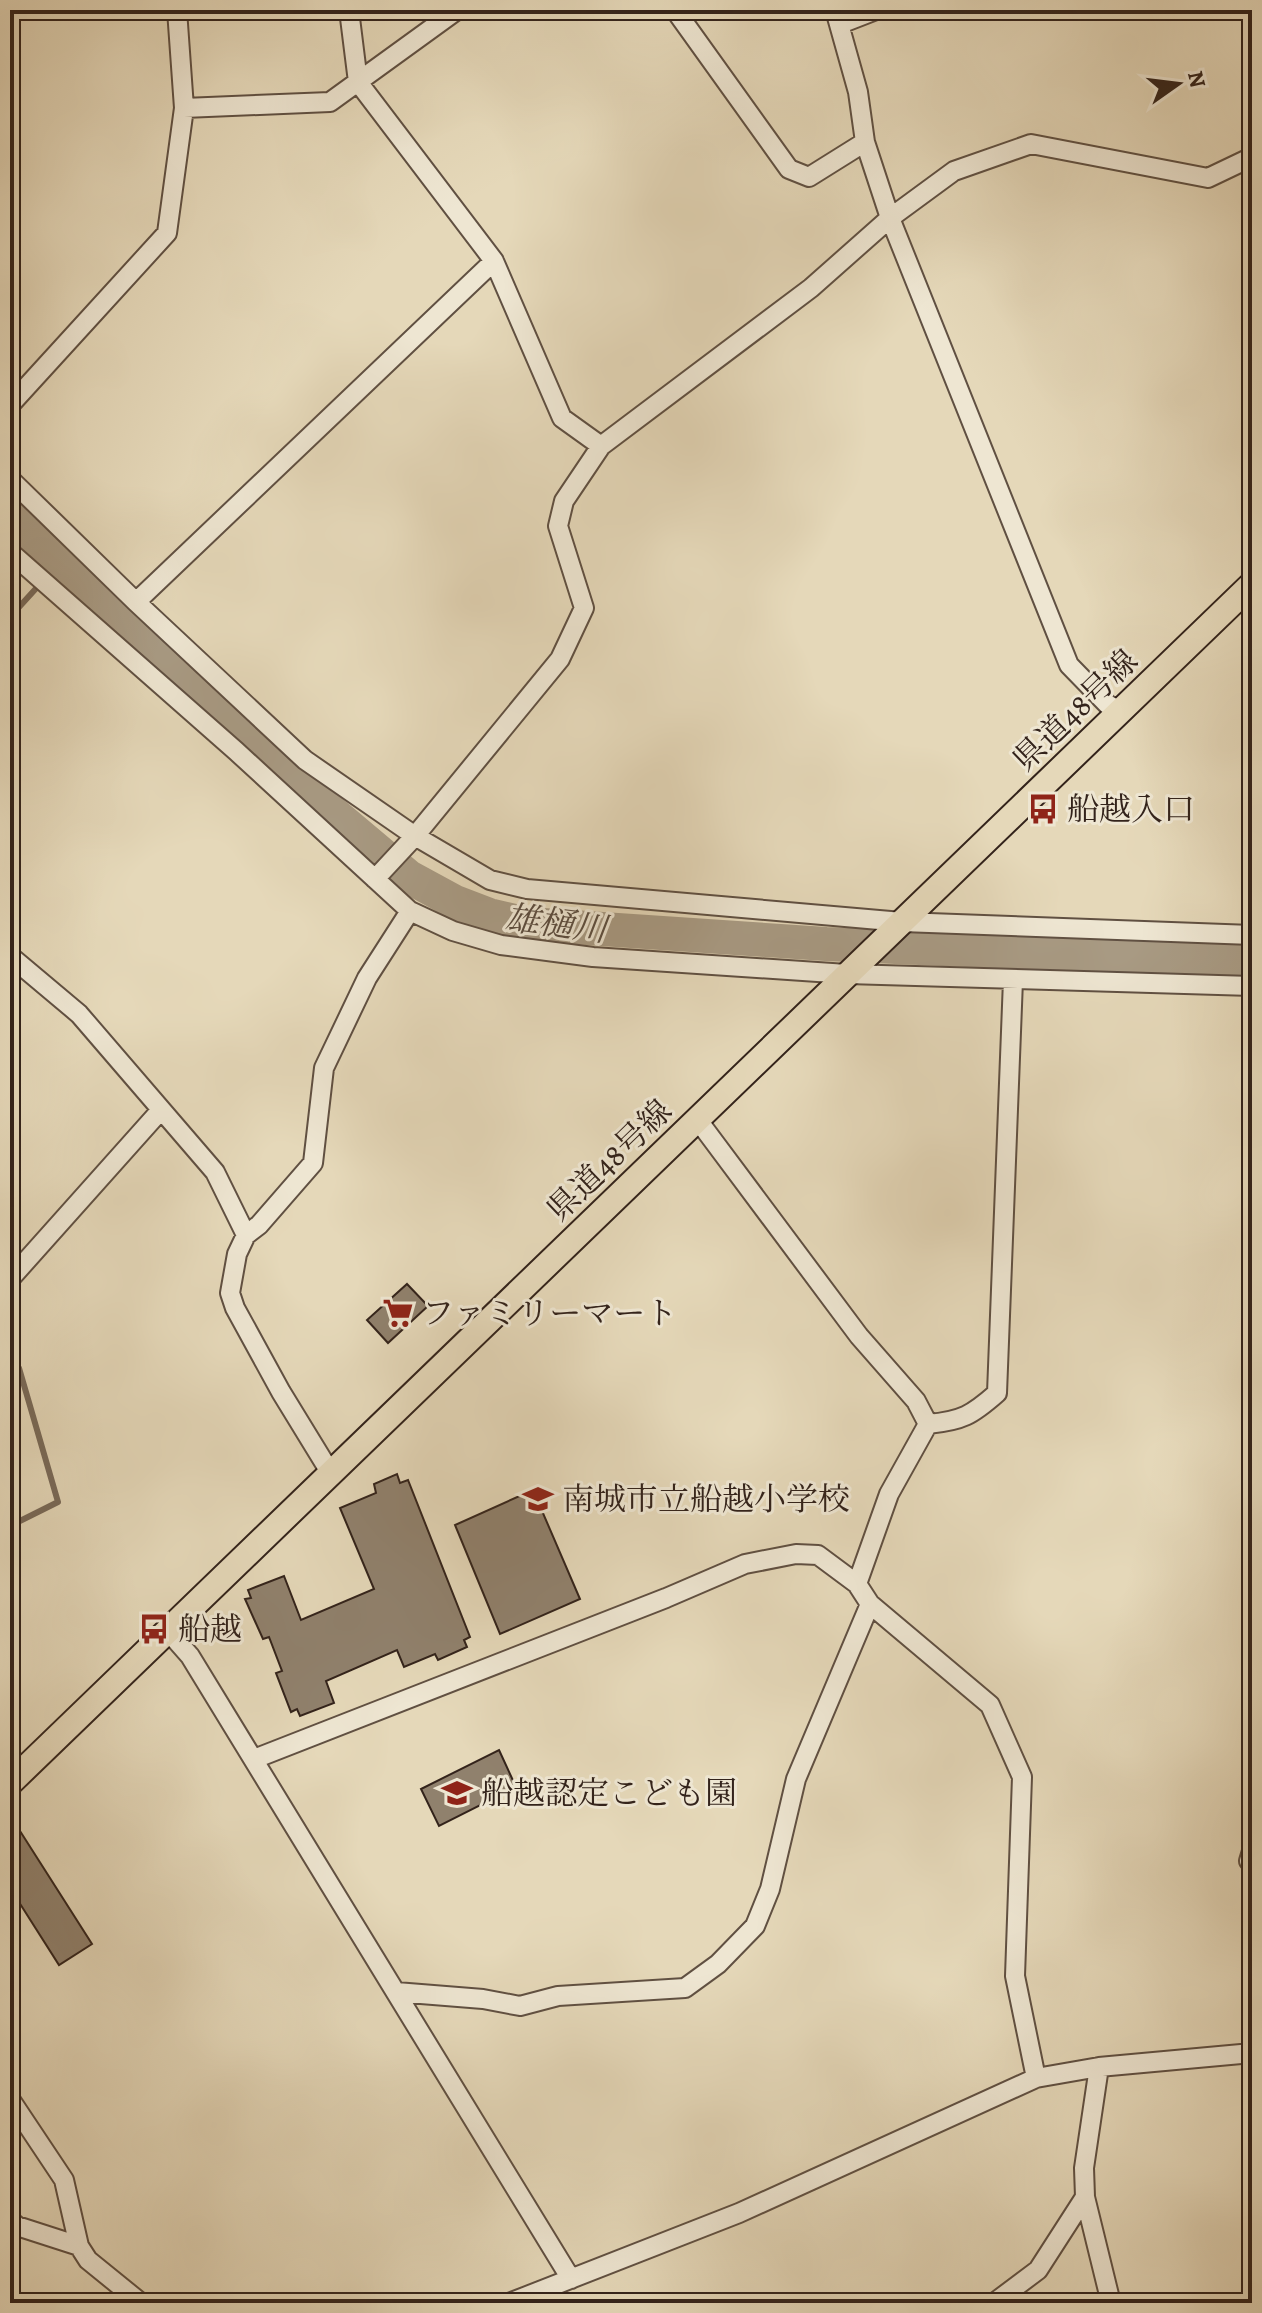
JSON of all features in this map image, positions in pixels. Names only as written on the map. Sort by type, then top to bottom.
[{"type":"main road","name":"県道48号線","points":[[10,1783],[1252,584]]},
{"type":"street","points":[[10,405],[167,233],[184,108],[177,10]]},
{"type":"street","points":[[349,10],[358,82],[494,261],[562,418],[601,446]]},
{"type":"street","points":[[184,108],[330,102],[457,10]]},
{"type":"street","points":[[675,10],[789,169],[809,177],[865,142]]},
{"type":"street","points":[[876,10],[837,17],[858,92],[865,142],[890,218],[1069,665],[1107,704],[1120,711]]},
{"type":"street","points":[[375,879],[415,836],[560,659],[584,608],[558,526],[564,501],[601,446],[811,288],[890,218],[954,171],[1031,144],[1208,178],[1252,157]]},
{"type":"street","points":[[136,602],[494,261]]},
{"type":"street","points":[[10,479],[305,760],[415,836],[490,880],[527,889],[897,926],[1252,935]]},
{"type":"street","points":[[10,552],[236,751],[410,911],[453,931],[501,945],[593,957],[1013,980],[1252,986]]},
{"type":"street","points":[[330,1472],[235,1308],[230,1293],[237,1254],[246,1235],[259,1225],[313,1163],[324,1068],[367,978],[410,911]]},
{"type":"street","points":[[10,956],[79,1014],[215,1172],[246,1235]]},
{"type":"street","points":[[928,1424],[973,1414],[997,1393],[1013,980]]},
{"type":"street","points":[[10,1279],[160,1111]]},
{"type":"street","points":[[697,1119],[859,1336],[916,1401],[928,1424]]},
{"type":"street","points":[[857,1584],[889,1494],[928,1424]]},
{"type":"street","points":[[254,1759],[666,1598],[745,1564],[796,1554],[818,1555],[857,1584],[870,1604],[990,1705],[1022,1777],[1015,1976],[1036,2078]]},
{"type":"street","points":[[396,1992],[483,1999],[520,2006],[558,1996],[685,1988],[718,1964],[755,1926],[770,1889],[796,1779],[870,1604]]},
{"type":"street","points":[[168,1631],[190,1656],[571,2279]]},
{"type":"street","points":[[509,2303],[739,2213],[1036,2078],[1099,2067],[1252,2053]]},
{"type":"street","points":[[1099,2067],[1084,2168],[1085,2197],[1111,2303]]},
{"type":"street","points":[[10,2099],[64,2180],[79,2246],[88,2260],[141,2303]]},
{"type":"street","points":[[994,2303],[1038,2270],[1085,2197]]},
{"type":"street","points":[[10,2220],[17,2226],[79,2246]]},
{"type":"building","name":"ファミリーマート","points":[[407,1284],[428,1306],[388,1343],[367,1320]]},
{"type":"building","points":[[397,1474],[400,1483],[408,1480],[470,1637],[464,1640],[467,1647],[438,1660],[435,1654],[404,1667],[397,1650],[326,1681],[334,1703],[300,1716],[297,1709],[291,1712],[276,1673],[282,1671],[269,1637],[263,1639],[245,1599],[251,1598],[248,1590],[284,1576],[301,1620],[374,1589],[340,1508],[376,1493],[374,1484]]},
{"type":"building","points":[[533,1490],[580,1599],[500,1634],[455,1525]]},
{"type":"building","points":[[499,1750],[516,1787],[439,1826],[421,1789]]},
{"type":"building","points":[[20,1831],[92,1944],[59,1965],[10,1888],[10,1837]]},
{"type":"waterway","name":"雄樋川","points":[[10,513],[301,786],[409,877],[455,902],[489,915],[528,924],[826,944],[1252,962]]},
{"type":"waterway","points":[[10,617],[61,561]]},
{"type":"waterway","points":[[10,1360],[19,1368],[58,1502],[10,1526]]},
{"type":"place","name":"船越入口","points":[[1043,809]]},
{"type":"place","name":"ファミリーマート","points":[[398,1313]]},
{"type":"place","name":"南城市立船越小学校","points":[[538,1499]]},
{"type":"place","name":"船越","points":[[154,1629]]},
{"type":"place","name":"船越認定こども園","points":[[457,1793]]}]
